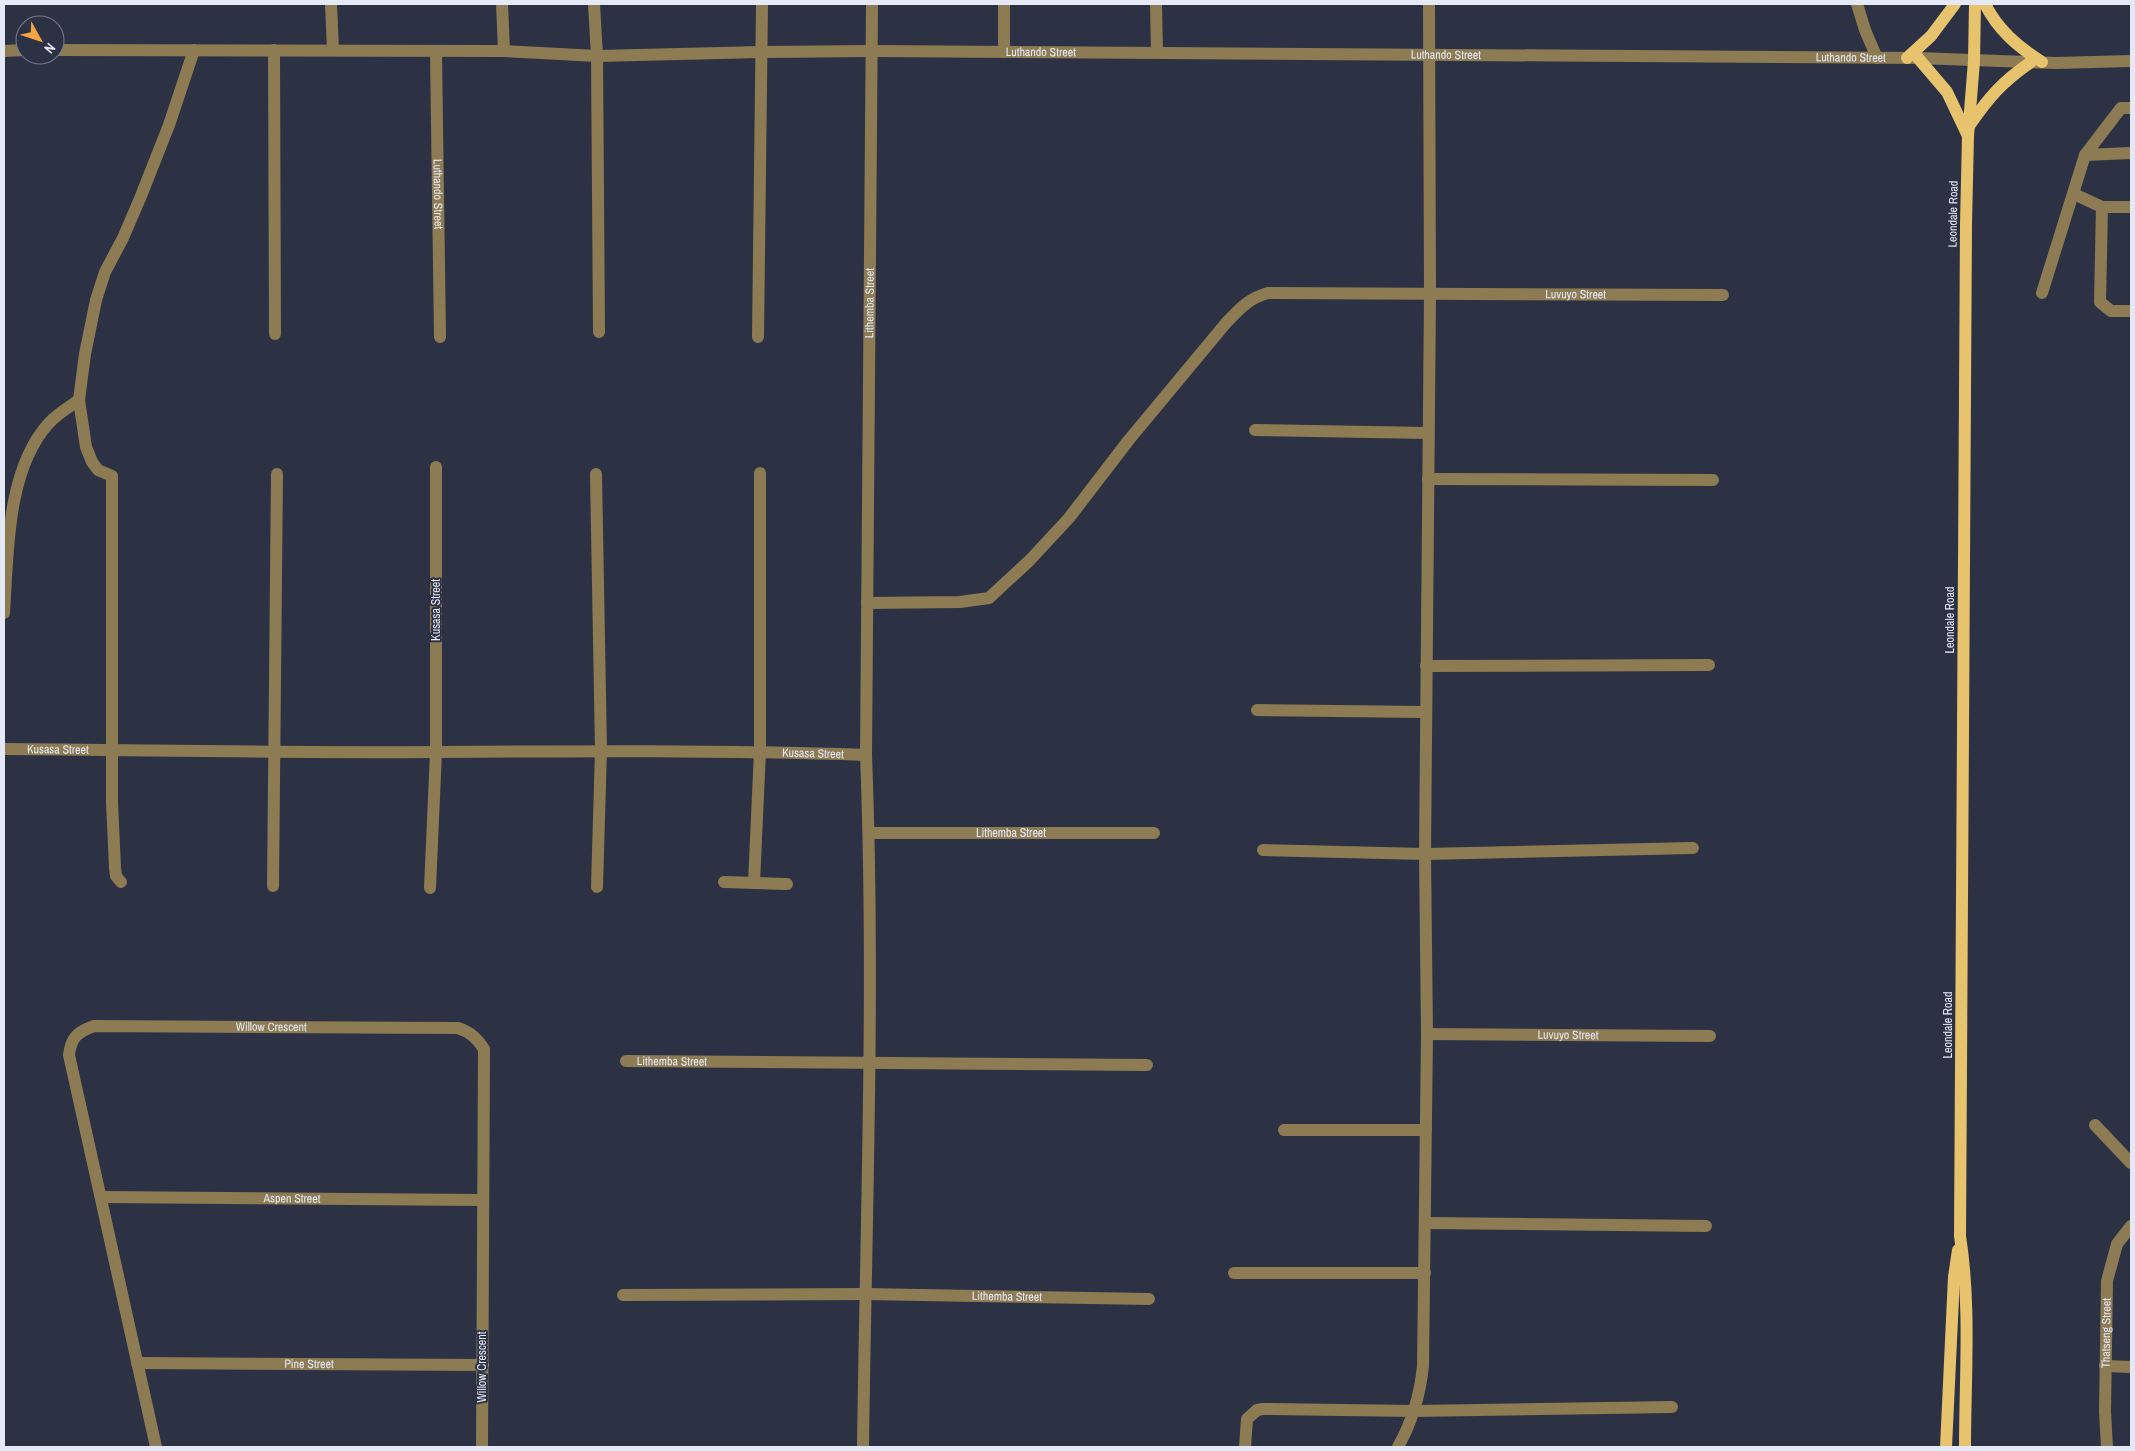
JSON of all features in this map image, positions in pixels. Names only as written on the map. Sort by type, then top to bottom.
[{"type":"main road","points":[[1956,4],[1912,58],[1947,92],[1968,131],[1990,96],[2000,85],[2036,62],[1996,24],[1985,4]]},
{"type":"main road","name":"Leondale Road","points":[[1946,1447],[1954,1277],[1960,1236],[1968,131],[1974,60],[1975,4]]},
{"type":"main road","name":"Leondale Road","points":[[1960,1236],[1966,1276],[1965,1447]]},
{"type":"street","points":[[332,4],[333,50]]},
{"type":"street","points":[[502,4],[504,51]]},
{"type":"street","points":[[594,4],[597,56],[599,332]]},
{"type":"street","points":[[758,337],[762,4]]},
{"type":"street","name":"Lithemba Street","points":[[864,1447],[868,1062],[869,832],[866,755],[872,4]]},
{"type":"street","points":[[1004,4],[1004,52]]},
{"type":"street","points":[[1156,4],[1157,53]]},
{"type":"street","points":[[1398,1447],[1420,1392],[1423,1366],[1425,1273],[1427,1034],[1425,854],[1430,295],[1429,4]]},
{"type":"street","points":[[1857,4],[1876,58]]},
{"type":"street","name":"Luthando Street","points":[[65,50],[504,51],[597,56],[872,51],[1912,58],[2036,62],[2131,61]]},
{"type":"street","points":[[121,882],[116,876],[115,868],[112,750],[112,476],[98,470],[92,462],[86,447],[79,400],[85,354],[96,300],[105,272],[123,238],[141,196],[169,125],[194,50]]},
{"type":"street","points":[[274,50],[275,334]]},
{"type":"street","name":"Luthando Street","points":[[436,52],[440,337]]},
{"type":"street","points":[[2042,293],[2085,154],[2121,108],[2131,108]]},
{"type":"street","points":[[2085,154],[2131,153]]},
{"type":"street","points":[[2074,194],[2102,207],[2131,206]]},
{"type":"street","points":[[2102,207],[2100,302],[2111,312],[2131,311]]},
{"type":"street","name":"Luvuyo Street","points":[[867,603],[960,602],[989,598],[1030,560],[1069,518],[1128,440],[1226,323],[1243,305],[1255,297],[1268,293],[1722,295]]},
{"type":"street","points":[[4,613],[8,553],[16,490],[33,446],[49,423],[79,400]]},
{"type":"street","points":[[1255,430],[1428,433]]},
{"type":"street","name":"Kusasa Street","points":[[436,467],[436,752]]},
{"type":"street","points":[[754,883],[760,751],[760,473]]},
{"type":"street","points":[[273,886],[277,474]]},
{"type":"street","points":[[596,474],[601,750],[597,887]]},
{"type":"street","points":[[1428,479],[1713,480]]},
{"type":"street","points":[[1426,666],[1709,666]]},
{"type":"street","points":[[1257,710],[1426,712]]},
{"type":"street","name":"Kusasa Street","points":[[4,750],[436,752],[601,750],[760,751],[866,755]]},
{"type":"street","points":[[430,888],[436,752]]},
{"type":"street","name":"Lithemba Street","points":[[869,832],[1154,833]]},
{"type":"street","points":[[1263,850],[1425,854],[1693,848]]},
{"type":"street","points":[[724,882],[787,884]]},
{"type":"street","name":"Willow Crescent","points":[[156,1447],[69,1055],[71,1043],[78,1034],[94,1026],[458,1028],[468,1031],[477,1039],[484,1048],[482,1447]]},
{"type":"street","name":"Luvuyo Street","points":[[1427,1034],[1710,1036]]},
{"type":"street","name":"Lithemba Street","points":[[626,1061],[1147,1064]]},
{"type":"street","points":[[2095,1125],[2131,1163]]},
{"type":"street","points":[[1284,1130],[1426,1130]]},
{"type":"street","name":"Aspen Street","points":[[101,1197],[483,1200]]},
{"type":"street","points":[[1426,1222],[1706,1226]]},
{"type":"street","name":"Thatseng Street","points":[[2108,1447],[2105,1366],[2107,1281],[2118,1244],[2131,1226]]},
{"type":"street","points":[[1234,1273],[1425,1273]]},
{"type":"street","name":"Lithemba Street","points":[[623,1295],[865,1294],[1149,1299]]},
{"type":"street","name":"Pine Street","points":[[137,1363],[483,1365]]},
{"type":"street","points":[[2105,1366],[2131,1367]]},
{"type":"street","points":[[1245,1447],[1247,1419],[1257,1410],[1263,1409],[1414,1411],[1672,1407]]}]
